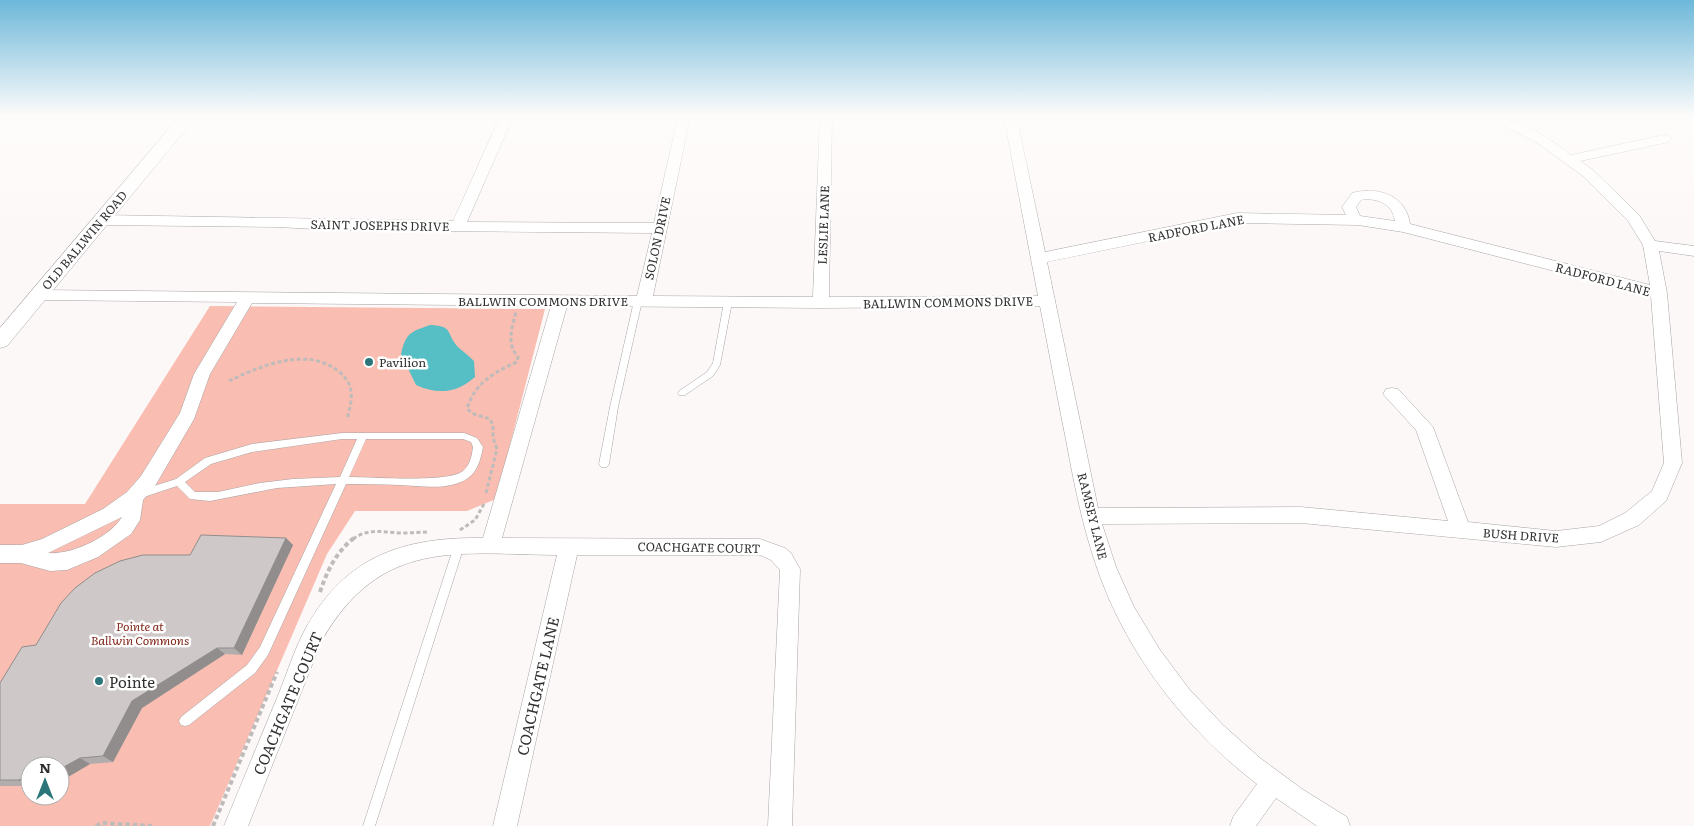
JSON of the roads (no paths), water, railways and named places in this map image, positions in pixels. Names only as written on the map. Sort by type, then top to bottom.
[{"type":"street","name":"OLD BALLWIN ROAD","points":[[0,341],[156,156]]},
{"type":"street","points":[[458,226],[490,156]]},
{"type":"street","name":"SOLON DRIVE","points":[[641,301],[675,156]]},
{"type":"street","name":"LESLIE LANE","points":[[821,303],[825,156]]},
{"type":"street","name":"RAMSEY LANE","points":[[1018,156],[1090,516],[1098,546],[1119,600],[1133,627],[1166,678],[1187,704],[1216,734],[1273,782],[1338,826]]},
{"type":"street","name":"BUSH DRIVE","points":[[1090,516],[1301,515],[1556,540],[1601,534],[1632,519],[1659,496],[1673,463],[1659,293],[1650,245],[1643,232],[1621,204],[1588,173],[1564,156]]},
{"type":"street","points":[[1570,160],[1590,156]]},
{"type":"street","points":[[1355,220],[1350,207],[1357,196],[1371,194],[1389,199],[1397,206],[1403,216],[1403,227]]},
{"type":"street","name":"RADFORD LANE","points":[[1039,257],[1052,257],[1237,218],[1355,220],[1403,227],[1659,293]]},
{"type":"street","name":"SAINT JOSEPHS DRIVE","points":[[102,220],[659,228]]},
{"type":"street","points":[[1650,245],[1694,251]]},
{"type":"street","name":"BALLWIN COMMONS DRIVE","points":[[38,295],[821,303],[1048,301]]},
{"type":"street","points":[[7,557],[42,562],[67,562],[97,548],[120,534],[130,522],[134,497],[148,482],[188,414],[202,374],[246,298]]},
{"type":"street","points":[[490,546],[560,301]]},
{"type":"street","points":[[1392,394],[1424,427],[1461,531]]},
{"type":"street","name":"COACHGATE COURT","points":[[236,826],[313,635],[331,606],[351,586],[395,558],[416,551],[459,546],[760,546],[775,551],[784,557],[790,569],[780,826]]},
{"type":"street","name":"COACHGATE LANE","points":[[505,826],[569,546]]},
{"type":"street","points":[[1242,826],[1273,782]]},
{"type":"lane","points":[[604,464],[614,407],[641,301]]},
{"type":"lane","points":[[682,393],[710,374],[717,364],[728,302]]},
{"type":"lane","points":[[134,497],[179,482],[208,461],[252,448],[342,436],[464,436],[474,440],[478,447],[474,466],[466,475],[456,479],[437,482],[344,480],[293,483],[261,486],[209,498],[193,496],[179,482]]},
{"type":"lane","points":[[185,720],[252,669],[264,651],[363,436]]},
{"type":"lane","points":[[369,826],[459,546]]},
{"type":"water","points":[[430,325],[443,327],[449,332],[459,348],[474,361],[475,377],[461,386],[447,391],[432,390],[416,385],[401,354],[407,337],[410,334]]},
{"type":"place","name":"Pavilion","points":[[369,362]]},
{"type":"place","name":"Pointe","points":[[99,681]]},
{"type":"park label","name":"Pointe at Ballwin Commons","points":[[140,633]]}]
